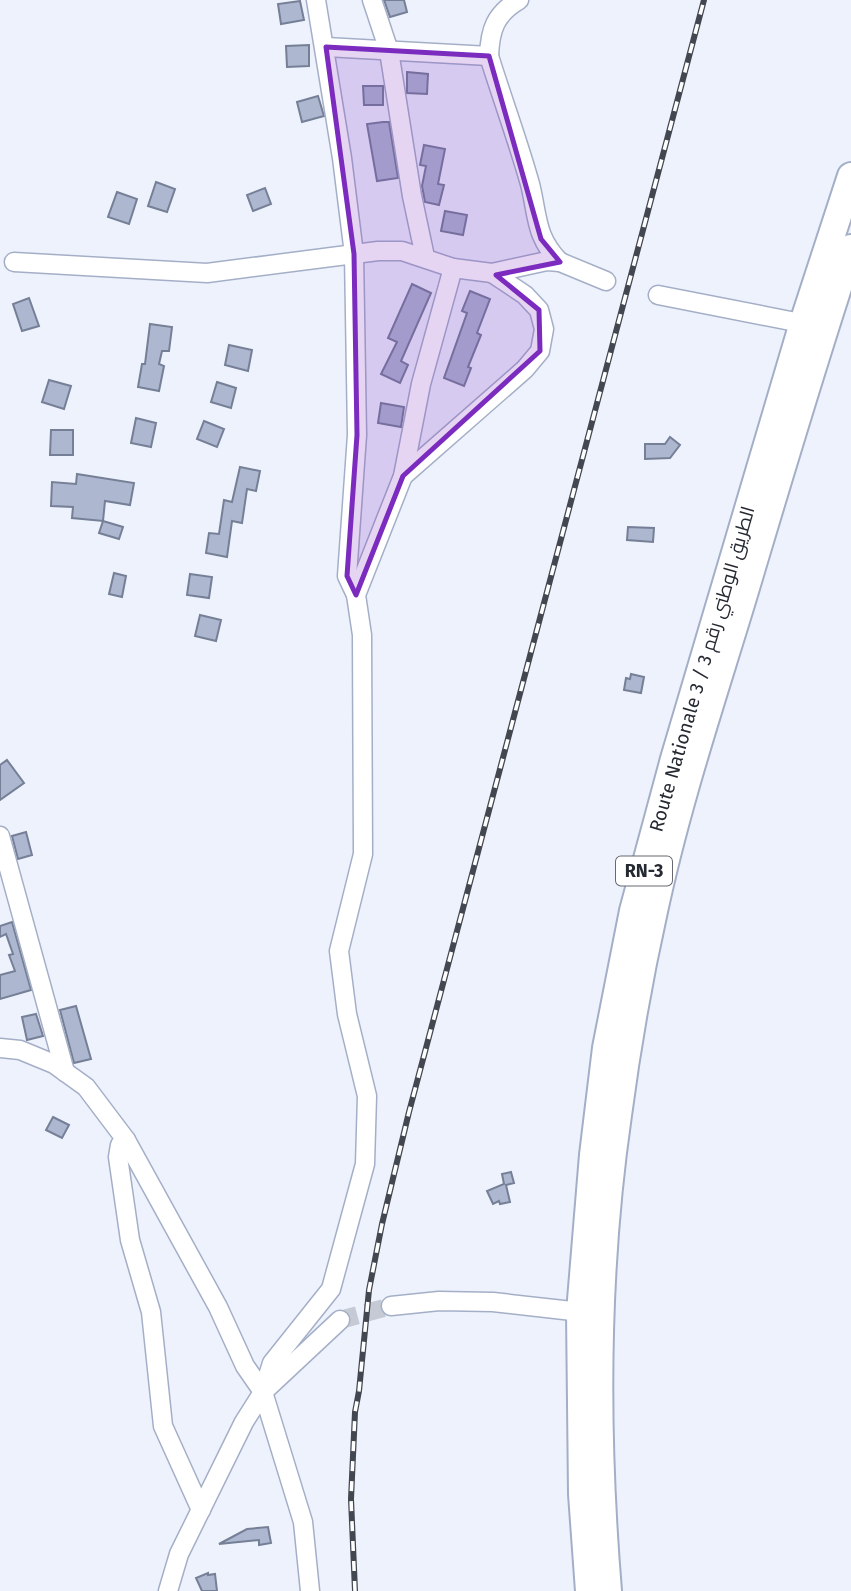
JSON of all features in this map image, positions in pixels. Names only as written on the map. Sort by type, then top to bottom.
[{"type":"highway","name":"Route Nationale 3 / الطريق الوطني رقم 3","points":[[589,1591],[582,1494],[590,1313],[617,1117],[654,909],[814,325],[851,176]]},
{"type":"highway","name":"Route Nationale 3 / الطريق الوطني رقم 3","points":[[814,325],[851,248]]},
{"type":"highway","name":"Route Nationale 3 / الطريق الوطني رقم 3","points":[[590,1313],[608,1591]]},
{"type":"street","points":[[168,1591],[179,1554],[244,1422],[262,1392],[272,1363],[331,1289],[365,1164],[367,1096],[347,1014],[339,951],[363,854],[362,635],[356,595],[347,576],[357,435],[354,254],[326,47],[316,0]]},
{"type":"street","points":[[372,0],[389,51],[412,196],[425,257]]},
{"type":"street","points":[[519,0],[496,18],[490,34],[489,56],[530,185],[541,239],[547,250],[560,262]]},
{"type":"street","points":[[326,47],[489,56]]},
{"type":"street","points":[[13,262],[207,273],[354,254],[402,251],[453,268],[492,273],[547,261],[560,262],[606,281]]},
{"type":"street","points":[[356,595],[403,476],[421,384],[453,268]]},
{"type":"street","points":[[403,476],[525,369],[540,351],[544,329],[539,310],[525,295],[492,273]]},
{"type":"street","points":[[657,295],[814,325]]},
{"type":"street","points":[[0,836],[65,1072]]},
{"type":"street","points":[[0,1048],[20,1050],[54,1063],[86,1087],[126,1140],[218,1307],[245,1366],[262,1392],[303,1522],[310,1591]]},
{"type":"street","points":[[126,1140],[120,1145],[118,1157],[130,1240],[150,1312],[163,1426],[201,1510]]},
{"type":"street","points":[[391,1306],[466,1301],[590,1313]]},
{"type":"street","points":[[262,1392],[340,1320]]},
{"type":"highlighted area","points":[[326,47],[489,56],[541,239],[560,262],[496,275],[539,310],[540,351],[403,476],[356,595],[347,576],[357,435],[354,254]]},
{"type":"building","points":[[384,0],[404,0],[407,12],[390,17]]},
{"type":"building","points":[[300,1],[304,20],[281,24],[278,4]]},
{"type":"building","points":[[309,45],[309,66],[287,67],[286,46]]},
{"type":"building","points":[[407,72],[428,74],[427,94],[407,93]]},
{"type":"building","points":[[363,86],[383,86],[383,105],[364,105]]},
{"type":"building","points":[[318,96],[324,116],[302,122],[297,102]]},
{"type":"building","points":[[389,122],[398,178],[377,181],[367,124]]},
{"type":"building","points":[[424,145],[445,149],[438,184],[444,185],[439,205],[425,202],[422,186],[426,166],[420,165]]},
{"type":"building","points":[[156,182],[175,189],[167,212],[148,206]]},
{"type":"building","points":[[265,188],[271,204],[253,211],[247,195]]},
{"type":"building","points":[[117,192],[137,199],[129,224],[108,217]]},
{"type":"building","points":[[445,211],[467,215],[463,235],[441,231]]},
{"type":"building","points":[[412,284],[431,293],[401,361],[408,365],[400,383],[381,374],[397,342],[388,338]]},
{"type":"building","points":[[470,291],[490,299],[477,333],[481,335],[468,367],[471,368],[464,386],[444,378],[467,313],[462,311]]},
{"type":"building","points":[[29,298],[39,326],[22,331],[13,304]]},
{"type":"building","points":[[150,324],[172,327],[169,351],[162,351],[159,364],[164,366],[159,391],[138,387],[142,364],[145,364]]},
{"type":"building","points":[[229,345],[252,350],[248,371],[225,365]]},
{"type":"building","points":[[49,380],[71,386],[64,409],[42,402]]},
{"type":"building","points":[[217,382],[236,388],[231,408],[211,402]]},
{"type":"building","points":[[381,403],[404,407],[401,427],[378,423]]},
{"type":"building","points":[[136,418],[156,423],[151,447],[131,443]]},
{"type":"building","points":[[204,421],[224,429],[217,447],[197,439]]},
{"type":"building","points":[[51,430],[73,430],[73,455],[50,455]]},
{"type":"building","points":[[670,437],[680,445],[670,458],[645,459],[645,444],[665,444]]},
{"type":"building","points":[[240,467],[260,471],[256,491],[247,489],[242,523],[232,521],[227,557],[206,553],[209,533],[219,534],[224,500],[232,502]]},
{"type":"building","points":[[77,474],[134,483],[130,505],[105,501],[103,521],[72,518],[73,507],[51,506],[52,482],[76,484]]},
{"type":"building","points":[[103,521],[123,527],[119,539],[99,533]]},
{"type":"building","points":[[628,527],[654,528],[653,542],[627,540]]},
{"type":"building","points":[[114,573],[126,576],[122,597],[109,594]]},
{"type":"building","points":[[190,574],[212,577],[209,598],[187,595]]},
{"type":"building","points":[[200,615],[221,620],[216,641],[195,636]]},
{"type":"building","points":[[631,674],[644,677],[641,693],[624,690],[626,678],[630,679]]},
{"type":"building","points":[[7,760],[24,783],[0,800],[0,765]]},
{"type":"building","points":[[26,832],[32,855],[18,859],[12,836]]},
{"type":"building","points":[[12,922],[31,990],[0,999],[0,975],[15,971],[6,934],[0,937],[0,926]]},
{"type":"building","points":[[76,1006],[91,1059],[74,1063],[60,1010]]},
{"type":"building","points":[[36,1014],[43,1036],[27,1040],[22,1017]]},
{"type":"building","points":[[53,1117],[69,1125],[62,1138],[46,1130]]},
{"type":"building","points":[[511,1172],[514,1183],[506,1185],[510,1202],[500,1204],[499,1201],[493,1204],[487,1191],[504,1184],[502,1174]]},
{"type":"building","points":[[268,1527],[271,1543],[259,1545],[259,1540],[219,1544],[247,1529]]},
{"type":"building","points":[[208,1573],[215,1574],[217,1591],[202,1591],[196,1578]]},
{"type":"tunnel","points":[[340,1320],[391,1306]]},
{"type":"railway","points":[[355,1591],[351,1499],[355,1412],[369,1290],[382,1224],[409,1112],[704,0]]}]
